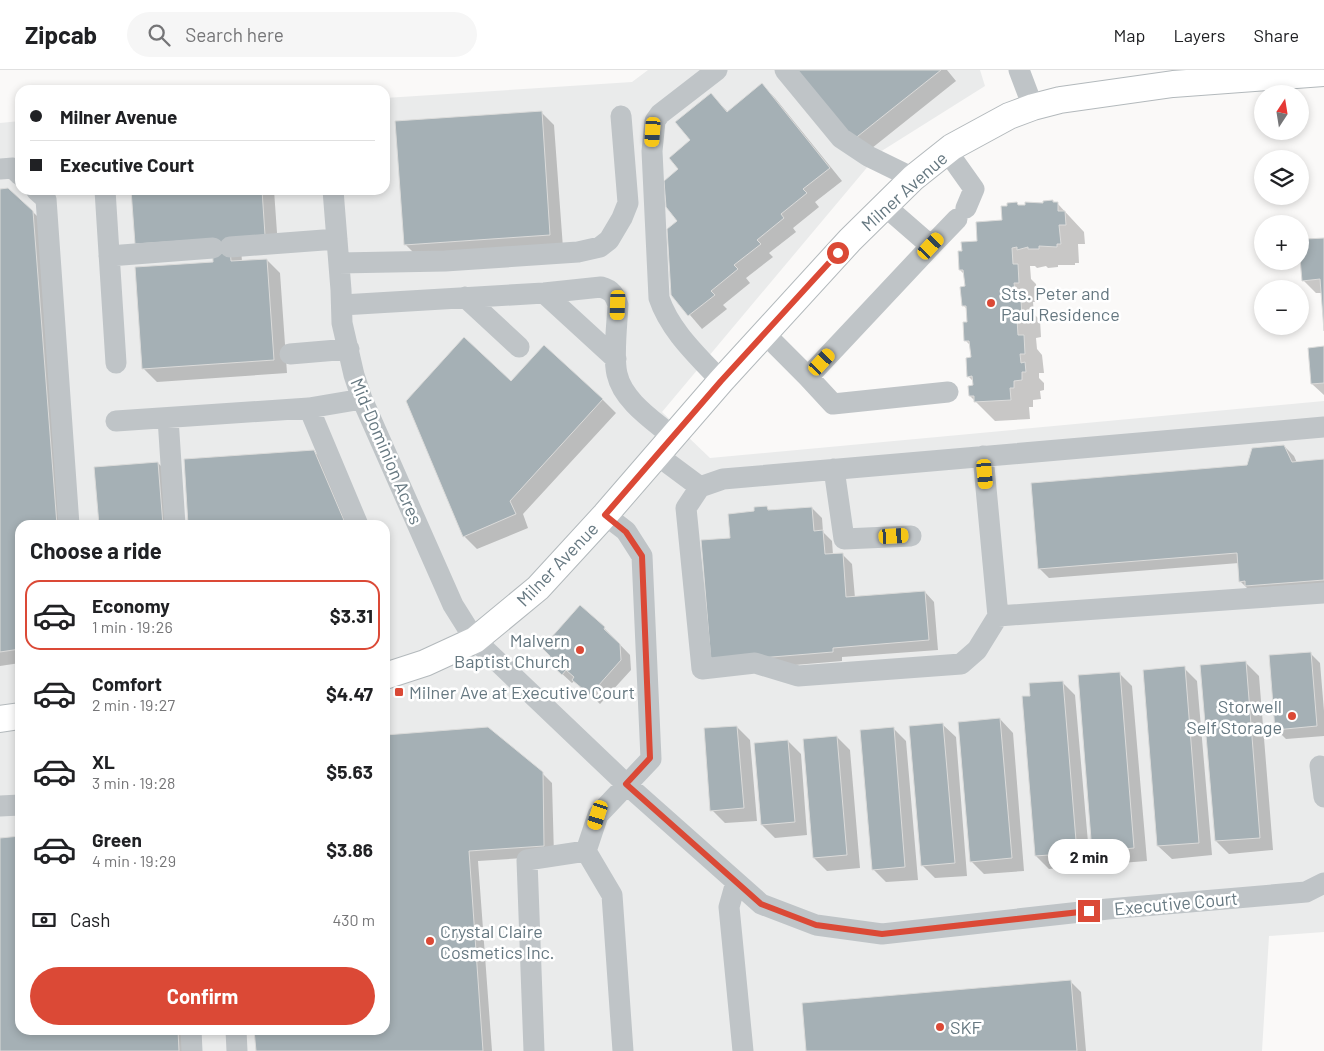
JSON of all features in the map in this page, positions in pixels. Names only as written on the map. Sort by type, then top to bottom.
[{"type":"main road","name":"Milner Avenue","points":[[390,674],[425,663],[475,640],[538,588],[605,515],[721,381],[850,240],[913,178],[947,151],[1009,116],[1060,100],[1173,84],[1324,74]]},
{"type":"main road","points":[[0,719],[15,717]]},
{"type":"street","points":[[717,70],[660,114],[655,121],[652,151],[659,298],[672,327],[721,381]]},
{"type":"street","points":[[785,70],[841,138],[868,156],[913,178]]},
{"type":"street","points":[[1019,70],[1033,107]]},
{"type":"street","points":[[339,263],[445,261],[578,252],[600,247],[609,240],[622,218],[628,203],[621,116]]},
{"type":"street","points":[[808,377],[961,214],[974,189],[947,151]]},
{"type":"street","points":[[0,169],[13,168],[15,170]]},
{"type":"street","points":[[42,195],[46,199],[68,520]]},
{"type":"street","points":[[105,195],[116,363]]},
{"type":"street","name":"Mid-Dominion Acres","points":[[333,195],[342,323],[354,375],[362,399],[453,605],[475,640]]},
{"type":"street","points":[[885,206],[931,246]]},
{"type":"street","points":[[109,256],[337,239]]},
{"type":"street","points":[[342,305],[544,293],[601,287],[609,289],[615,294],[618,305],[616,358],[617,374],[623,389],[665,446],[700,487]]},
{"type":"street","points":[[544,293],[616,358]]},
{"type":"street","points":[[465,297],[519,347]]},
{"type":"street","points":[[764,334],[833,404],[948,392]]},
{"type":"street","points":[[290,354],[349,350]]},
{"type":"street","points":[[116,421],[309,408],[362,399]]},
{"type":"street","points":[[309,408],[356,520]]},
{"type":"street","points":[[168,418],[175,520]]},
{"type":"street","points":[[983,456],[998,616],[977,650],[961,664],[798,676],[755,663],[702,669],[686,508],[700,487],[723,479],[983,456],[1324,427]]},
{"type":"street","points":[[834,469],[844,539],[911,536]]},
{"type":"street","points":[[605,515],[626,532],[642,556],[650,758],[598,815],[586,851],[612,895],[623,1051]]},
{"type":"street","points":[[998,616],[1324,593]]},
{"type":"street","name":"Executive Court","points":[[475,640],[626,784],[761,904],[816,925],[882,934],[1108,909],[1306,892],[1324,883]]},
{"type":"street","points":[[1320,766],[1324,797]]},
{"type":"street","points":[[0,806],[15,805]]},
{"type":"street","points":[[534,1051],[527,860],[586,851]]},
{"type":"street","points":[[736,882],[729,907],[743,1051]]},
{"type":"street","points":[[191,1035],[192,1051]]},
{"type":"street","points":[[236,1035],[238,1051]]},
{"type":"shaded area","points":[[648,70],[980,70],[985,86],[880,152],[662,412],[710,458],[1324,401],[1324,932],[1269,936],[1262,1051],[0,1051],[0,123],[15,122],[15,195],[390,195],[390,98],[632,82]]},
{"type":"building","points":[[797,70],[941,70],[853,140]]},
{"type":"building","points":[[762,83],[830,168],[803,189],[807,193],[781,214],[784,218],[757,240],[761,244],[734,265],[738,269],[711,291],[715,295],[688,316],[671,295],[667,229],[677,221],[666,207],[664,181],[678,169],[669,158],[690,140],[675,122],[711,93],[727,112]]},
{"type":"building","points":[[542,111],[550,235],[404,245],[395,121]]},
{"type":"building","points":[[8,188],[33,211],[57,520],[15,520],[15,650],[0,652],[0,189]]},
{"type":"building","points":[[131,195],[262,195],[265,235],[229,238],[231,261],[267,259],[274,360],[142,369],[135,267],[213,262],[212,239],[135,244]]},
{"type":"building","name":"Sts. Peter and Paul Residence","points":[[1053,200],[1053,202],[1058,202],[1058,211],[1065,211],[1066,225],[1059,225],[1061,244],[1057,244],[1057,247],[1039,246],[1039,249],[1028,249],[1028,247],[1017,250],[1017,247],[1012,248],[1013,264],[1018,264],[1019,283],[1014,283],[1016,300],[1021,299],[1022,318],[1017,319],[1018,335],[1024,335],[1025,354],[1020,354],[1021,363],[1025,362],[1026,372],[1022,372],[1022,380],[1014,381],[1014,388],[1010,388],[1011,400],[974,402],[974,396],[969,396],[968,386],[973,385],[972,376],[967,377],[966,358],[971,357],[969,341],[964,341],[963,322],[967,322],[966,306],[962,306],[960,287],[965,286],[963,270],[959,270],[958,251],[962,251],[961,242],[977,241],[976,222],[1002,220],[1001,206],[1007,206],[1007,203],[1017,202],[1018,205],[1025,205],[1025,202],[1043,203],[1043,201]]},
{"type":"building","points":[[1324,238],[1324,331],[1320,279],[1302,280],[1301,270],[1309,270],[1309,239]]},
{"type":"building","points":[[464,337],[511,381],[544,345],[603,399],[510,501],[516,514],[463,537],[406,401]]},
{"type":"building","points":[[1324,346],[1324,383],[1311,384],[1308,348]]},
{"type":"building","points":[[1284,445],[1292,462],[1324,459],[1324,580],[1245,586],[1245,581],[1239,582],[1237,553],[1038,569],[1031,483],[1247,465],[1252,448]]},
{"type":"building","points":[[314,450],[344,520],[188,520],[184,459]]},
{"type":"building","points":[[158,462],[163,520],[99,520],[94,467]]},
{"type":"building","points":[[767,506],[768,510],[812,507],[814,531],[823,530],[825,554],[843,553],[846,597],[925,591],[929,640],[833,648],[833,652],[711,662],[701,540],[730,538],[728,514],[754,511],[754,507]]},
{"type":"building","points":[[580,605],[605,627],[604,629],[620,644],[621,660],[590,695],[572,680],[574,677],[566,670],[562,675],[546,660],[550,656],[542,648]]},
{"type":"building","points":[[1311,652],[1317,726],[1275,730],[1269,655]]},
{"type":"building","points":[[1246,661],[1260,838],[1215,841],[1200,665]]},
{"type":"building","points":[[1185,666],[1199,843],[1157,846],[1143,670]]},
{"type":"building","points":[[1120,672],[1134,848],[1092,852],[1078,675]]},
{"type":"building","points":[[1063,681],[1077,853],[1035,856],[1022,696],[1030,696],[1029,683]]},
{"type":"building","points":[[1000,718],[1012,858],[970,862],[958,722]]},
{"type":"building","points":[[943,723],[955,863],[921,866],[909,726]]},
{"type":"building","points":[[737,726],[744,808],[710,811],[704,728]]},
{"type":"building","name":"Crystal Claire Cosmetics Inc.","points":[[488,727],[543,772],[544,846],[469,851],[483,1051],[256,1051],[254,1035],[390,1035],[390,735]]},
{"type":"building","points":[[894,727],[905,867],[872,870],[860,730]]},
{"type":"building","points":[[837,736],[847,855],[813,858],[803,739]]},
{"type":"building","points":[[788,740],[795,822],[761,825],[754,743]]},
{"type":"building","points":[[15,836],[15,1035],[178,1035],[179,1051],[0,1051],[0,838]]},
{"type":"building","name":"SKF","points":[[1071,980],[1077,1051],[806,1051],[802,1003]]},
{"type":"place","name":"Sts. Peter and Paul Residence","points":[[991,303]]},
{"type":"place","name":"Malvern Baptist Church","points":[[580,650]]},
{"type":"place","name":"Milner Ave at Executive Court","points":[[399,692]]},
{"type":"place","name":"Storwell Self Storage","points":[[1292,716]]},
{"type":"place","name":"Crystal Claire Cosmetics Inc.","points":[[430,941]]},
{"type":"place","name":"SKF","points":[[940,1027]]},
{"type":"route","points":[[838,253],[721,381],[605,515],[626,532],[642,556],[650,758],[626,784],[761,904],[816,925],[882,934],[1089,911]]}]
